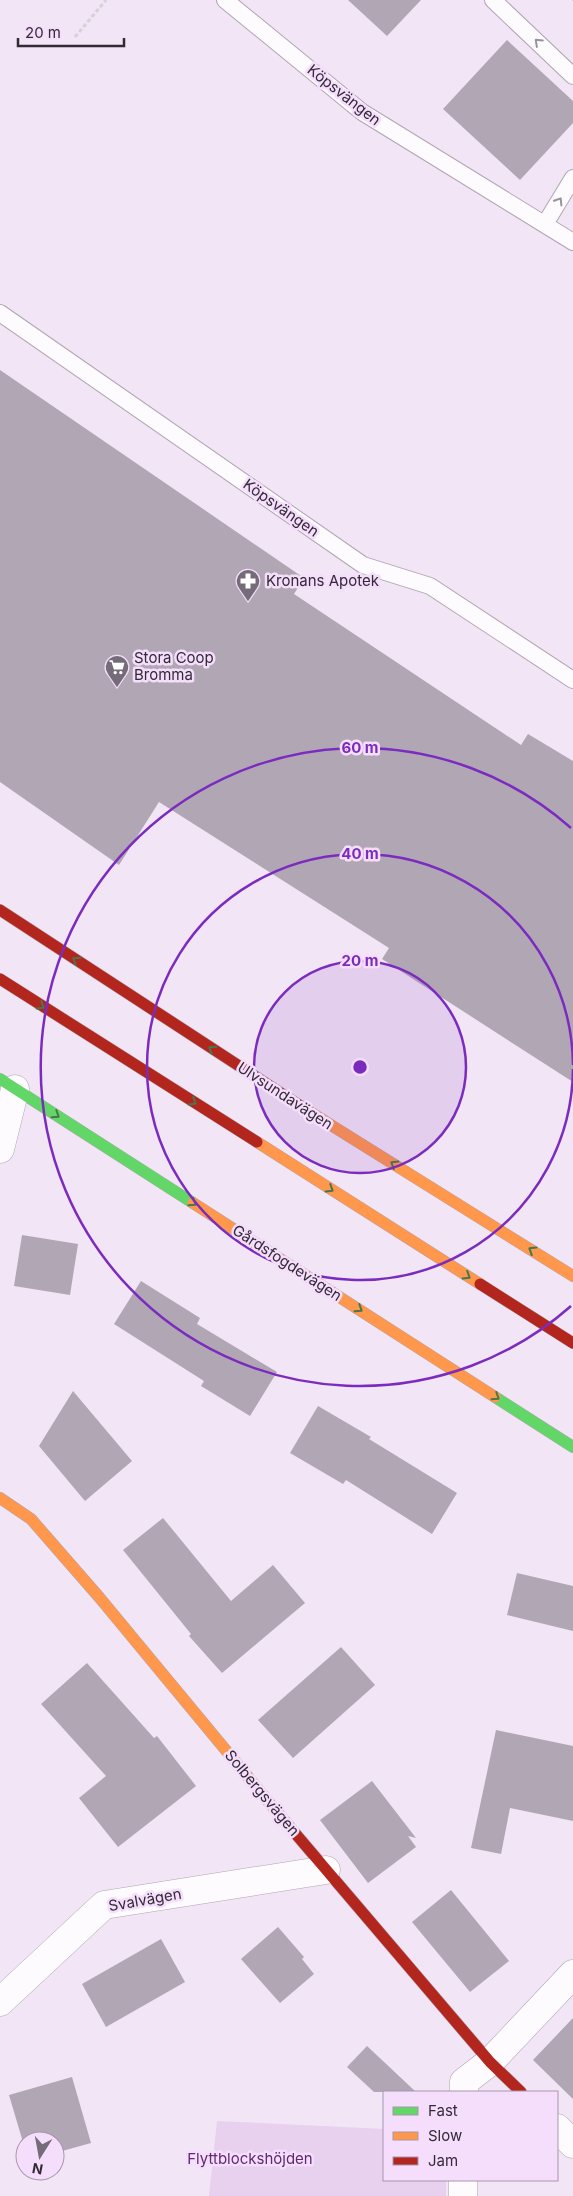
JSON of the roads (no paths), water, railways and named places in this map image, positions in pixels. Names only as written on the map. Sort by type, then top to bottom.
[{"type":"street","name":"Ulvsundavägen","points":[[0,910],[306,1110],[573,1276]]},
{"type":"street","points":[[0,980],[573,1343]]},
{"type":"street","points":[[0,1149],[7,1084]]},
{"type":"street","name":"Gårdsfogdevägen","points":[[7,1084],[573,1447]]},
{"type":"street","name":"Solbergsvägen","points":[[0,1498],[31,1519],[99,1597],[326,1870],[490,2062],[520,2091]]},
{"type":"street","name":"Svalvägen","points":[[0,2002],[104,1905],[326,1870]]},
{"type":"street","points":[[464,2091],[464,2082],[490,2062],[573,1974]]},
{"type":"street","points":[[558,2129],[573,2144]]},
{"type":"street","points":[[463,2181],[463,2196]]},
{"type":"lane","name":"Köpsvängen","points":[[225,0],[362,112],[573,242]]},
{"type":"lane","points":[[493,0],[573,76]]},
{"type":"lane","points":[[544,224],[573,178]]},
{"type":"lane","name":"Köpsvängen","points":[[0,313],[363,565],[430,586],[573,680]]},
{"type":"place","name":"Kronans Apotek","points":[[248,602]]},
{"type":"place","name":"Stora Coop Bromma","points":[[117,688]]},
{"type":"park label","name":"Flyttblockshöjden","points":[[250,2159]]}]
